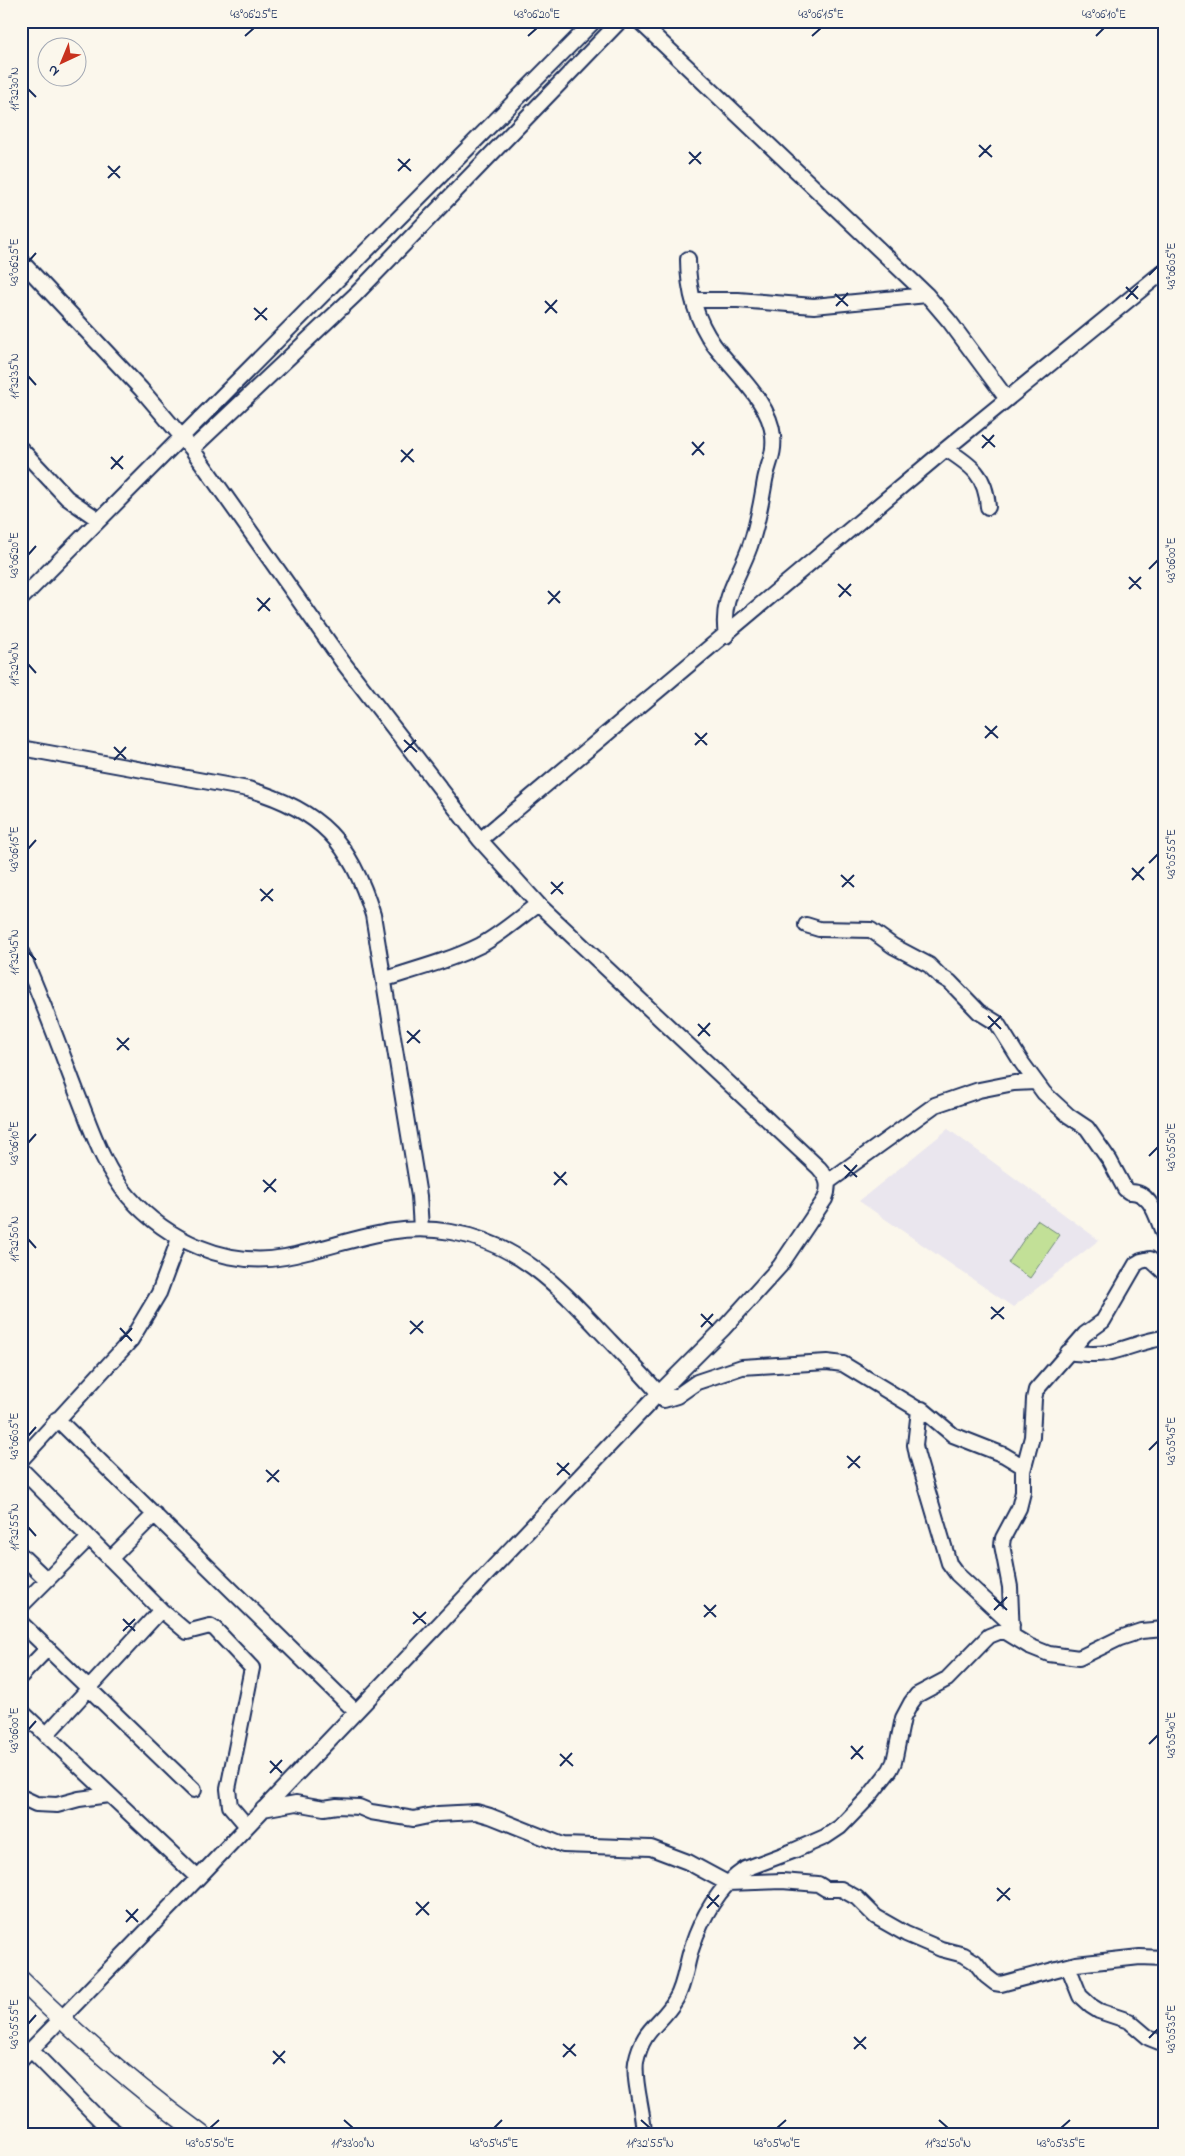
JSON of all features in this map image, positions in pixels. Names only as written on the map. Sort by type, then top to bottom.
[{"type":"main road","points":[[21,1980],[60,2019],[118,2071],[202,2135]]},
{"type":"street","points":[[21,598],[594,21]]},
{"type":"street","points":[[192,449],[355,295],[620,21]]},
{"type":"street","points":[[639,21],[927,295],[950,322],[1007,399]]},
{"type":"street","points":[[688,259],[689,284],[700,320],[714,344],[765,409],[771,423],[774,438],[773,454],[765,478],[762,506],[755,534],[731,585],[726,602],[724,620],[726,636]]},
{"type":"street","points":[[21,261],[141,389],[192,449],[342,661],[480,840],[538,904],[818,1168],[828,1182],[826,1199],[780,1266],[723,1329],[659,1393],[198,1878],[26,2055],[119,2135]]},
{"type":"street","points":[[480,840],[726,636],[946,449],[1164,271]]},
{"type":"street","points":[[693,300],[738,300],[814,306],[927,295]]},
{"type":"street","points":[[21,449],[67,498],[99,520]]},
{"type":"street","points":[[946,449],[973,468],[982,478],[987,492],[988,507]]},
{"type":"street","points":[[21,748],[248,789],[277,797],[304,811],[328,830],[347,853],[364,886],[373,915],[385,979],[419,1196],[421,1229]]},
{"type":"street","points":[[385,979],[450,958],[482,944],[538,904]]},
{"type":"street","points":[[806,925],[819,929],[871,930],[893,946],[929,964],[940,976],[950,982],[979,1012],[997,1023],[1035,1082],[1052,1101],[1088,1128],[1110,1161],[1125,1189],[1129,1192],[1137,1192],[1145,1197],[1156,1214],[1164,1235]]},
{"type":"street","points":[[21,952],[86,1117],[109,1167],[128,1195],[146,1214],[179,1238],[221,1254],[248,1259],[283,1258],[378,1232],[400,1229],[451,1232],[480,1239],[507,1250],[533,1266],[556,1284],[664,1400],[677,1396],[697,1382],[742,1367],[826,1362],[843,1364],[919,1410],[922,1409],[953,1435],[1008,1457],[1024,1467]]},
{"type":"street","points":[[828,1182],[935,1105],[979,1090],[1014,1083],[1035,1082]]},
{"type":"street","points":[[21,1460],[57,1419],[113,1361],[146,1318],[159,1293],[179,1238]]},
{"type":"street","points":[[1012,1630],[1010,1587],[1002,1545],[1003,1538],[1019,1508],[1023,1492],[1024,1467],[1032,1437],[1036,1390],[1085,1334],[1103,1321],[1136,1264],[1150,1259],[1164,1272]]},
{"type":"street","points":[[1068,1352],[1094,1355],[1108,1353],[1150,1339],[1164,1338]]},
{"type":"street","points":[[919,1410],[915,1445],[949,1563],[957,1574],[1029,1646],[1049,1654],[1079,1658],[1120,1638],[1141,1632],[1164,1629]]},
{"type":"street","points":[[57,1419],[356,1711]]},
{"type":"street","points":[[21,1469],[161,1610],[187,1632],[210,1626],[215,1628],[252,1668],[235,1742],[228,1789],[230,1806],[247,1826]]},
{"type":"street","points":[[110,1559],[154,1514]]},
{"type":"street","points":[[21,1606],[89,1538]]},
{"type":"street","points":[[21,1555],[47,1580]]},
{"type":"street","points":[[46,1735],[161,1610]]},
{"type":"street","points":[[21,1623],[194,1790]]},
{"type":"street","points":[[644,2135],[636,2065],[640,2048],[647,2032],[675,2001],[680,1992],[692,1946],[709,1911],[727,1883],[745,1870],[801,1848],[825,1837],[840,1827],[868,1798],[890,1770],[894,1762],[902,1718],[917,1695],[947,1680],[989,1636],[1012,1630]]},
{"type":"street","points":[[21,1676],[48,1648]]},
{"type":"street","points":[[21,1711],[198,1878]]},
{"type":"street","points":[[21,1797],[36,1804],[57,1805],[80,1798],[109,1795]]},
{"type":"street","points":[[262,1809],[296,1803],[324,1808],[337,1806],[359,1807],[371,1812],[414,1819],[438,1814],[476,1812],[563,1845],[651,1848],[688,1862],[727,1883],[782,1881],[818,1884],[826,1889],[841,1889],[857,1898],[876,1917],[906,1934],[941,1949],[964,1955],[975,1962],[994,1983],[1008,1983],[1068,1966],[1112,1959],[1164,1958]]},
{"type":"street","points":[[1068,1966],[1080,1996],[1091,2006],[1099,2011],[1129,2021],[1149,2038],[1164,2044]]},
{"type":"shaded area","points":[[948,1129],[1099,1240],[1013,1307],[859,1201]]},
{"type":"green space","points":[[1037,1220],[1060,1235],[1030,1278],[1008,1263]]}]
